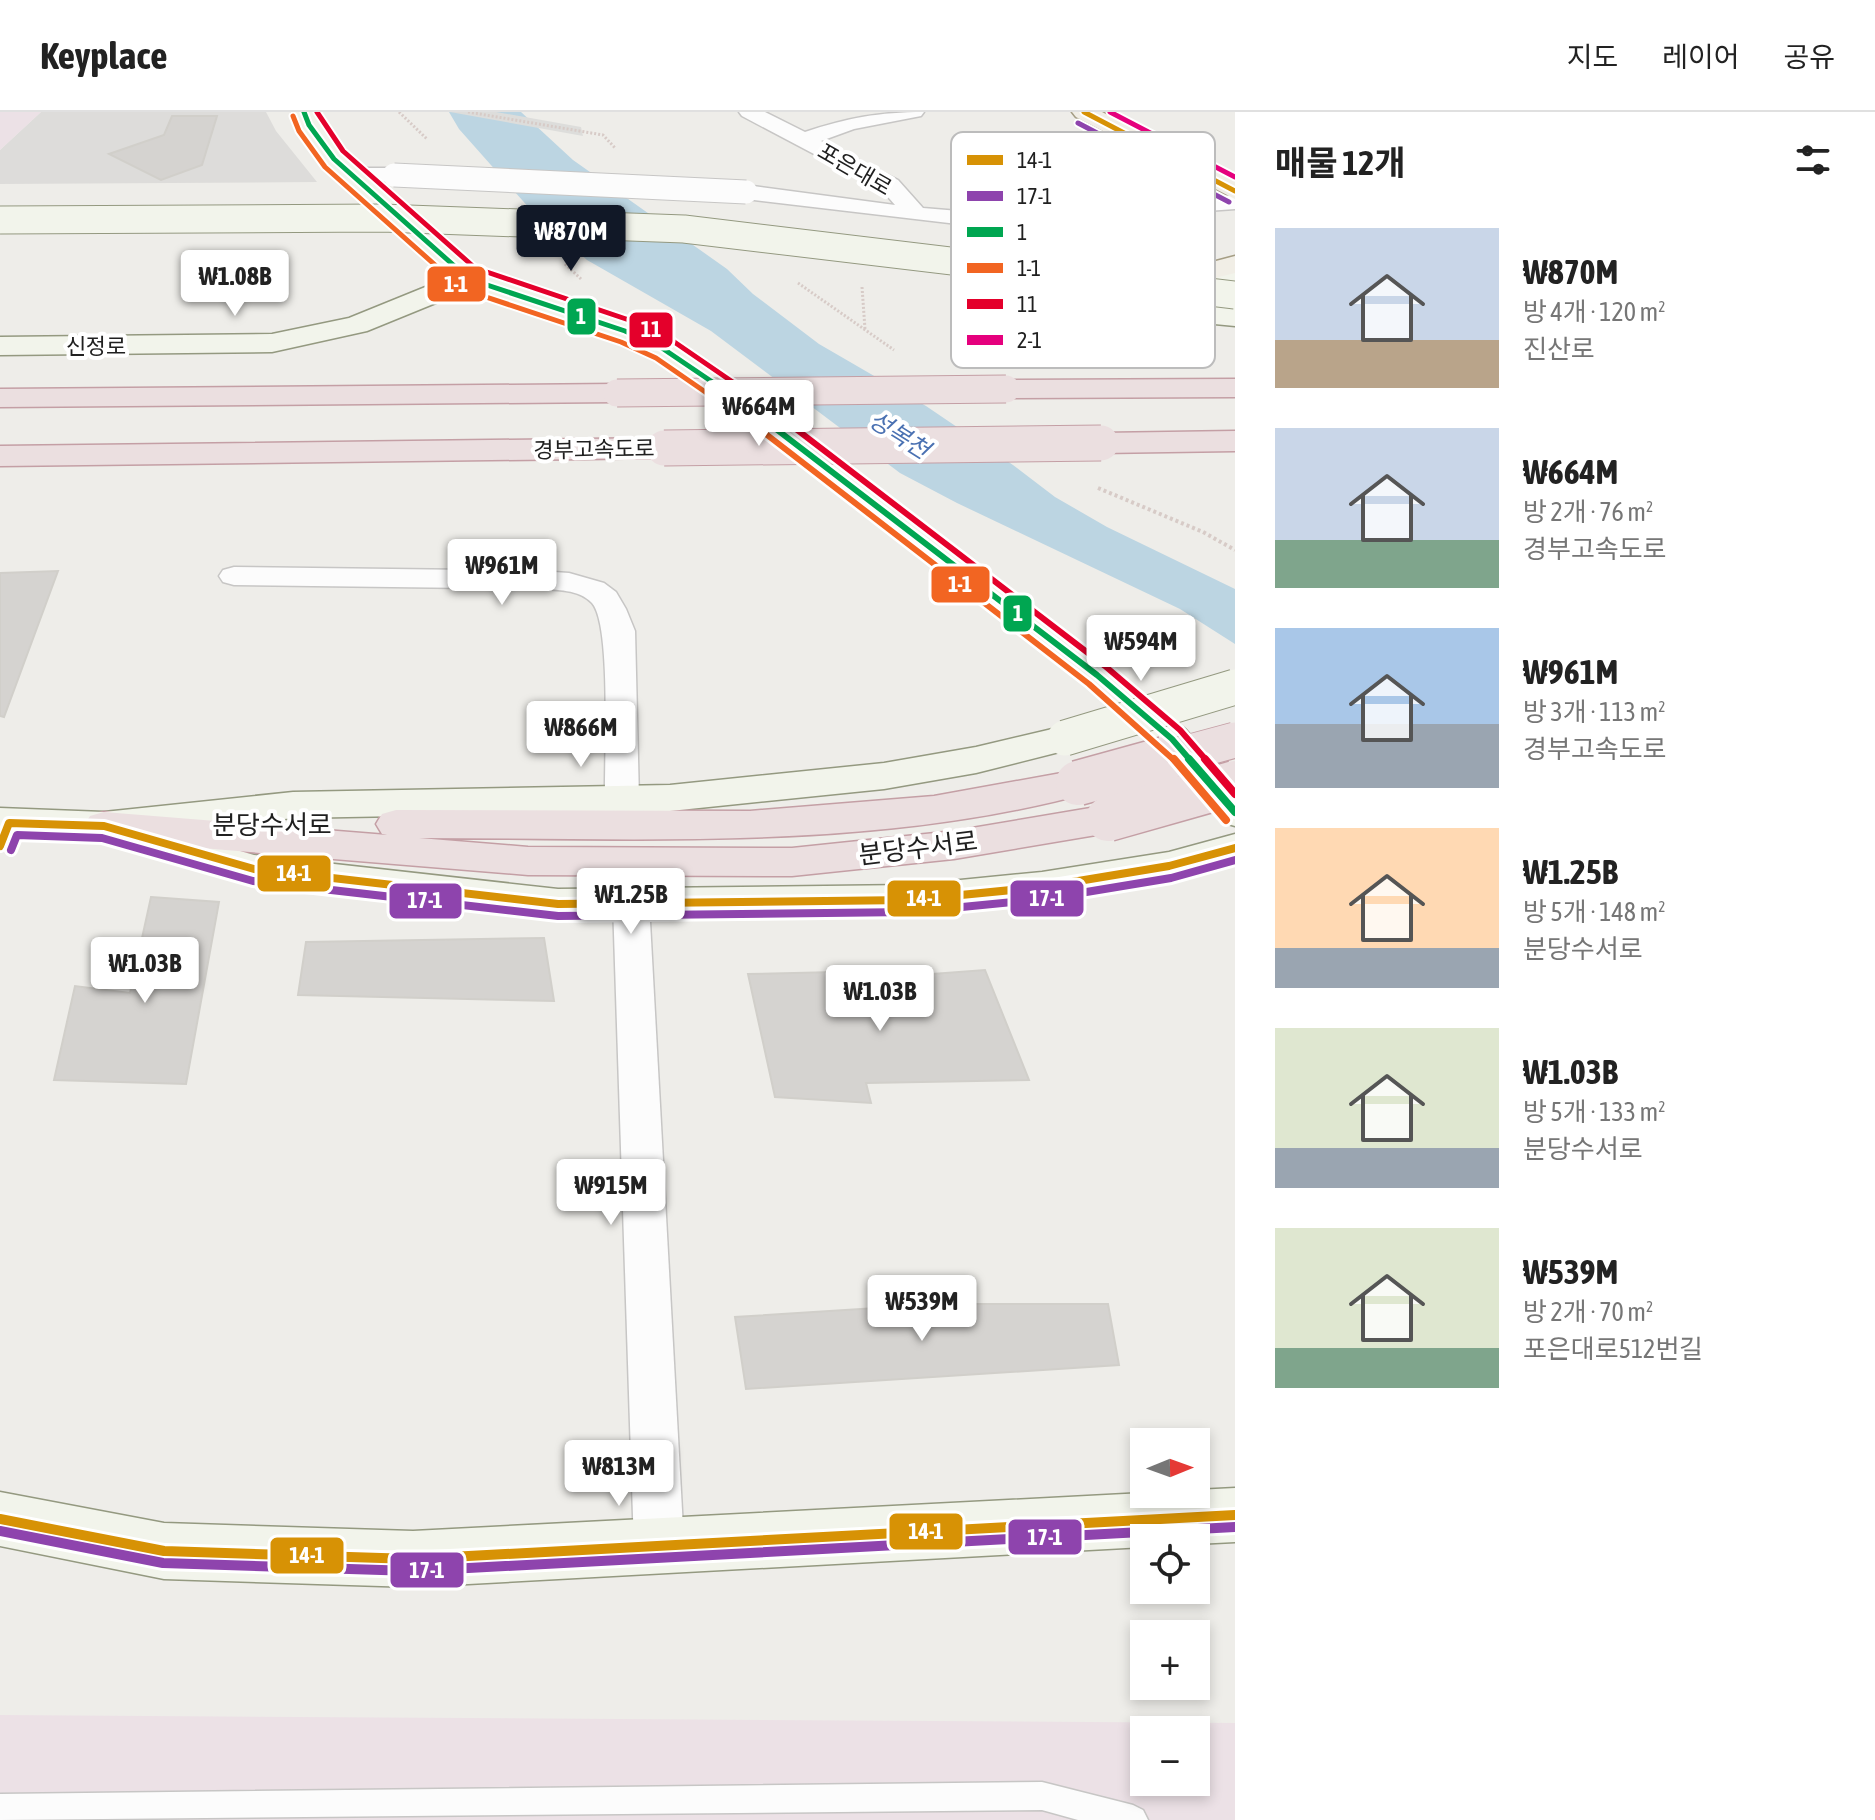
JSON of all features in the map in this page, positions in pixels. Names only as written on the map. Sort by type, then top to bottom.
[{"type":"highway","points":[[0,398],[1235,388]]},
{"type":"highway","name":"경부고속도로","points":[[0,456],[1235,441]]},
{"type":"highway","name":"분당수서로","points":[[104,826],[750,825],[934,810],[1078,783],[1235,740]]},
{"type":"highway","name":"분당수서로","points":[[104,826],[528,861],[792,862],[954,845],[1108,819],[1235,783]]},
{"type":"main road","points":[[1084,112],[1122,132]]},
{"type":"main road","points":[[1133,112],[1175,132]]},
{"type":"main road","points":[[1215,151],[1235,161]]},
{"type":"main road","points":[[1215,181],[1235,191]]},
{"type":"main road","points":[[1215,270],[1235,264]]},
{"type":"street","points":[[304,112],[309,125],[349,175],[469,279],[625,331],[662,348],[749,406],[1097,675],[1172,739],[1235,812]]},
{"type":"street","name":"포은대로","points":[[749,112],[890,185],[916,214],[951,217]]},
{"type":"street","name":"포은대로","points":[[803,140],[849,124],[914,112]]},
{"type":"street","points":[[349,175],[746,192],[916,214]]},
{"type":"street","points":[[0,198],[351,195],[705,207],[804,216],[951,237]]},
{"type":"street","name":"포은대로","points":[[1215,203],[1235,202]]},
{"type":"street","points":[[0,220],[414,218],[684,229],[951,261]]},
{"type":"street","points":[[0,240],[285,240],[572,247],[743,257],[951,281]]},
{"type":"street","points":[[1215,273],[1235,274]]},
{"type":"street","name":"신정로","points":[[0,346],[272,343],[357,325],[469,279]]},
{"type":"street","points":[[1215,293],[1235,295]]},
{"type":"street","points":[[1215,315],[1235,317]]},
{"type":"street","points":[[234,576],[539,580],[569,582],[593,589],[605,598],[619,631],[622,800]]},
{"type":"street","points":[[3,831],[104,826],[293,805],[670,798],[884,776],[976,760],[1065,738],[1235,687]]},
{"type":"street","points":[[104,826],[254,869],[558,904],[910,900],[1042,887],[1169,866],[1235,848]]},
{"type":"street","points":[[631,903],[659,1547]]},
{"type":"street","points":[[0,1519],[164,1551],[413,1559],[1235,1515]]},
{"type":"lane","points":[[0,1808],[1042,1796],[1133,1820]]},
{"type":"path","points":[[468,112],[579,130]]},
{"type":"shaded area","points":[[0,112],[41,112],[0,150]]},
{"type":"shaded area","points":[[41,112],[266,112],[276,131],[317,182],[0,184],[0,150]]},
{"type":"shaded area","points":[[0,1715],[1130,1722],[1130,1796],[1210,1796],[1210,1723],[1235,1723],[1235,1820],[0,1820]]},
{"type":"water","name":"성복천","points":[[449,112],[521,112],[573,160],[727,269],[753,294],[819,344],[926,406],[1055,497],[1107,527],[1235,589],[1235,644],[1180,609],[900,473],[711,331],[587,260],[531,210],[459,129]]},
{"type":"pier","points":[[450,112],[496,112],[581,127],[583,136]]},
{"type":"building","points":[[172,116],[217,116],[202,165],[161,180],[109,154],[164,135]]},
{"type":"building","points":[[58,571],[4,717],[0,716],[0,573]]},
{"type":"building","points":[[151,897],[219,902],[186,1084],[54,1080],[75,986],[130,993]]},
{"type":"building","points":[[544,938],[554,1001],[298,995],[306,942]]},
{"type":"building","points":[[985,970],[1029,1080],[866,1083],[871,1103],[775,1097],[748,974],[836,972],[838,981]]},
{"type":"building","points":[[940,1304],[1108,1304],[1119,1365],[746,1389],[735,1317]]},
{"type":"transit line","name":"1","points":[[304,112],[309,125],[334,159],[469,279],[625,331],[662,348],[760,414],[1097,675],[1172,739],[1235,812]]},
{"type":"transit line","name":"11","points":[[317,112],[343,151],[475,268],[629,320],[667,337],[767,405],[1105,666],[1180,730],[1235,794]]},
{"type":"transit line","name":"14-1","points":[[1084,112],[1122,132]]},
{"type":"transit line","name":"2-1","points":[[1110,112],[1148,132]]},
{"type":"transit line","name":"1-1","points":[[293,116],[299,131],[325,167],[462,289],[621,342],[656,358],[753,424],[1089,684],[1164,748],[1226,820]]},
{"type":"transit line","name":"17-1","points":[[1078,123],[1095,132]]},
{"type":"transit line","name":"2-1","points":[[1215,167],[1235,177]]},
{"type":"transit line","name":"14-1","points":[[1215,181],[1235,191]]},
{"type":"transit line","name":"17-1","points":[[1215,195],[1229,202]]},
{"type":"transit line","name":"14-1","points":[[0,846],[9,823],[104,826],[254,869],[558,904],[910,900],[1042,887],[1169,866],[1235,848]]},
{"type":"transit line","name":"17-1","points":[[11,850],[17,835],[102,838],[253,881],[558,916],[911,912],[1044,899],[1171,878],[1235,860]]},
{"type":"transit line","name":"14-1","points":[[0,1519],[164,1551],[413,1559],[1235,1515]]},
{"type":"transit line","name":"17-1","points":[[0,1531],[163,1563],[413,1571],[1235,1527]]}]
